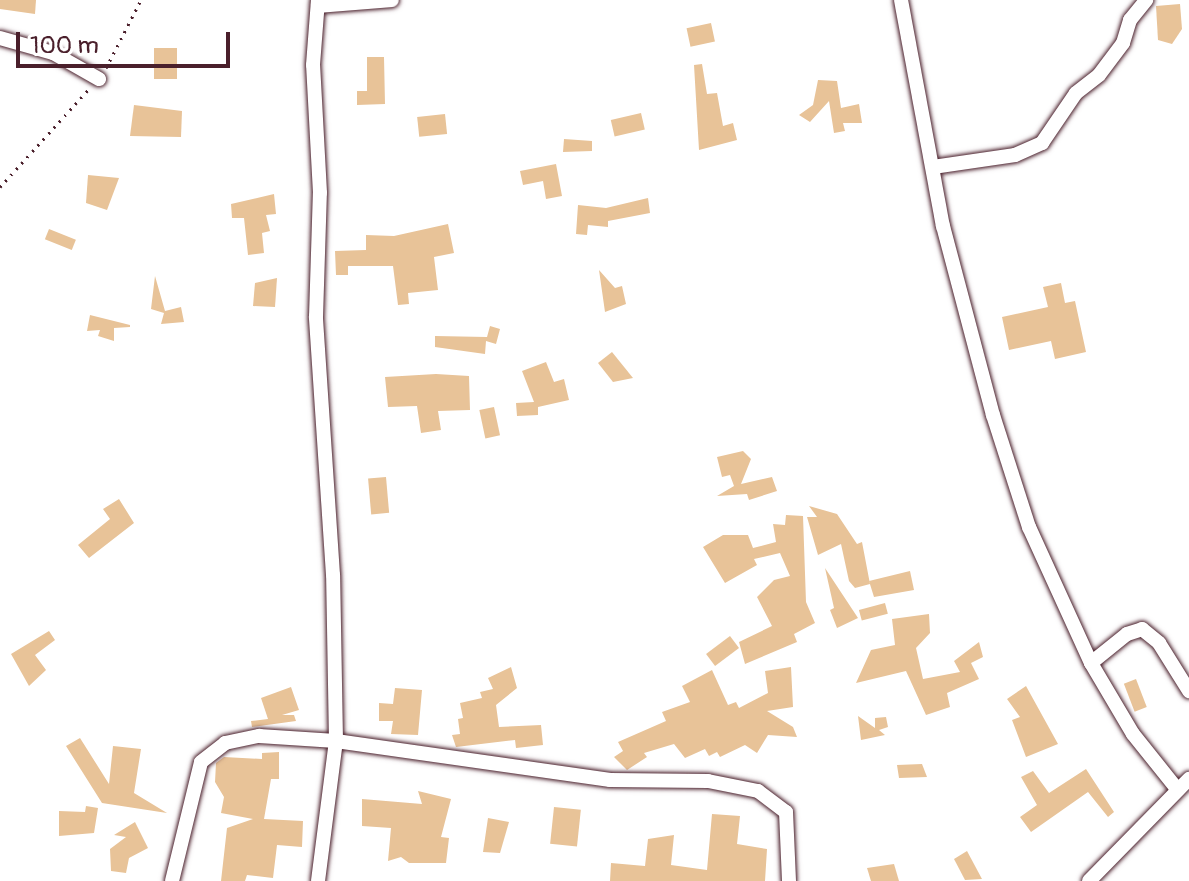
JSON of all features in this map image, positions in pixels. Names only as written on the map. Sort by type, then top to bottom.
[{"type":"street","points":[[318,881],[336,741],[333,575],[316,317],[320,193],[313,65],[318,3],[392,0]]},
{"type":"street","points":[[901,0],[933,167],[993,415],[1029,527],[1091,663],[1133,734],[1183,784],[1144,830],[1089,881]]},
{"type":"street","points":[[933,167],[1015,155],[1042,143],[1076,93],[1099,75],[1123,43],[1130,20],[1146,0]]},
{"type":"street","points":[[0,38],[53,53],[99,79]]},
{"type":"street","points":[[1091,663],[1127,634],[1142,629],[1159,643],[1189,691]]},
{"type":"street","points":[[172,881],[201,762],[212,750],[259,736],[336,741],[610,780],[708,781],[758,791],[786,812],[789,881]]},
{"type":"path","points":[[0,187],[99,79],[141,0]]},
{"type":"building","points":[[0,0],[36,0],[35,14],[0,9]]},
{"type":"building","points":[[1180,4],[1182,29],[1172,44],[1158,40],[1156,6]]},
{"type":"building","points":[[711,23],[715,42],[690,47],[687,28]]},
{"type":"building","points":[[154,48],[177,48],[177,79],[154,79]]},
{"type":"building","points":[[367,57],[384,57],[385,104],[357,105],[357,91],[367,91]]},
{"type":"building","points":[[702,64],[707,94],[717,93],[723,126],[733,123],[737,140],[699,150],[694,65]]},
{"type":"building","points":[[818,80],[837,81],[841,108],[859,104],[862,123],[843,123],[845,131],[834,133],[829,101],[810,122],[799,115],[813,105]]},
{"type":"building","points":[[134,105],[182,111],[181,137],[130,136]]},
{"type":"building","points":[[641,113],[645,130],[615,137],[611,120]]},
{"type":"building","points":[[445,114],[447,134],[419,137],[417,117]]},
{"type":"building","points":[[564,139],[592,141],[592,151],[563,152]]},
{"type":"building","points":[[556,164],[562,196],[546,199],[543,181],[523,185],[520,171]]},
{"type":"building","points":[[88,175],[119,178],[107,210],[86,203]]},
{"type":"building","points":[[274,194],[276,214],[266,215],[270,231],[262,233],[264,253],[248,255],[244,218],[232,218],[231,204]]},
{"type":"building","points":[[648,198],[650,213],[608,221],[608,227],[588,225],[587,235],[576,234],[578,205],[606,208]]},
{"type":"building","points":[[448,224],[454,253],[434,257],[438,290],[408,293],[409,304],[398,305],[393,266],[348,266],[348,275],[336,275],[335,251],[366,250],[366,235],[394,236]]},
{"type":"building","points":[[49,229],[76,240],[72,250],[45,239]]},
{"type":"building","points":[[599,270],[615,288],[622,286],[626,304],[605,312]]},
{"type":"building","points":[[155,276],[165,311],[181,307],[184,322],[161,324],[164,313],[151,309]]},
{"type":"building","points":[[277,278],[275,307],[253,306],[255,283]]},
{"type":"building","points":[[1061,283],[1065,303],[1075,301],[1086,352],[1055,359],[1051,341],[1009,350],[1002,317],[1048,307],[1043,287]]},
{"type":"building","points":[[90,315],[130,327],[114,328],[114,341],[98,336],[100,330],[87,331]]},
{"type":"building","points":[[490,326],[500,329],[496,344],[486,341],[485,354],[435,347],[435,336],[487,337]]},
{"type":"building","points":[[612,352],[633,378],[613,382],[598,363]]},
{"type":"building","points":[[546,362],[554,382],[564,379],[569,400],[538,407],[538,415],[517,416],[516,403],[534,402],[522,371]]},
{"type":"building","points":[[469,376],[470,410],[438,411],[441,430],[421,433],[417,406],[388,407],[385,377]]},
{"type":"building","points":[[494,407],[500,435],[485,438],[479,410]]},
{"type":"building","points":[[743,451],[751,459],[741,484],[772,477],[777,491],[749,500],[747,494],[717,496],[734,486],[730,475],[722,477],[717,457]]},
{"type":"building","points":[[386,477],[389,513],[371,514],[368,479]]},
{"type":"building","points":[[119,499],[134,523],[89,558],[78,545],[110,519],[103,509]]},
{"type":"building","points":[[809,506],[837,514],[857,544],[862,542],[870,584],[855,588],[849,581],[841,544],[818,555],[807,517],[817,517]]},
{"type":"building","points":[[786,515],[803,516],[806,602],[815,623],[794,634],[797,642],[745,664],[739,642],[772,626],[757,597],[774,580],[790,576],[780,553],[754,559],[757,565],[725,583],[703,547],[723,535],[748,535],[753,548],[776,542],[773,524],[785,525]]},
{"type":"building","points":[[825,568],[858,618],[837,628],[830,610],[834,608]]},
{"type":"building","points":[[910,571],[914,590],[874,597],[869,581]]},
{"type":"building","points":[[885,603],[888,614],[862,621],[859,610]]},
{"type":"building","points":[[929,614],[930,633],[916,648],[923,679],[960,672],[954,661],[979,642],[983,657],[971,663],[979,679],[947,693],[950,707],[926,715],[906,671],[856,683],[871,650],[895,645],[892,619]]},
{"type":"building","points":[[49,631],[55,640],[35,655],[46,670],[29,686],[11,654]]},
{"type":"building","points":[[730,636],[739,648],[715,666],[706,654]]},
{"type":"building","points":[[511,667],[517,688],[496,705],[499,727],[541,725],[543,745],[516,748],[515,740],[456,747],[452,735],[460,734],[458,719],[463,718],[460,703],[482,698],[480,692],[493,689],[488,678]]},
{"type":"building","points":[[791,667],[793,707],[767,711],[793,727],[797,737],[768,735],[757,753],[745,745],[720,757],[717,752],[709,756],[705,749],[685,758],[674,744],[644,753],[647,757],[627,770],[614,757],[623,751],[618,742],[666,721],[662,712],[690,702],[682,686],[712,670],[728,705],[736,702],[739,708],[768,693],[765,671]]},
{"type":"building","points":[[1136,679],[1147,707],[1135,712],[1124,684]]},
{"type":"building","points":[[1026,686],[1058,744],[1026,757],[1012,720],[1020,717],[1007,699]]},
{"type":"building","points":[[291,687],[299,710],[282,715],[294,715],[296,721],[252,727],[251,721],[268,719],[261,698]]},
{"type":"building","points":[[395,688],[422,690],[418,735],[391,734],[393,721],[379,721],[379,703],[393,704]]},
{"type":"building","points":[[858,716],[875,728],[875,718],[886,717],[888,727],[879,730],[885,735],[861,740]]},
{"type":"building","points":[[80,738],[109,784],[113,746],[141,749],[134,793],[167,813],[102,803],[66,746]]},
{"type":"building","points":[[279,752],[279,779],[271,779],[264,819],[303,821],[302,847],[277,845],[273,878],[247,875],[245,881],[221,881],[227,828],[253,819],[221,813],[224,797],[215,782],[216,763],[224,757],[262,759],[262,753]]},
{"type":"building","points":[[922,764],[927,777],[899,778],[897,765]]},
{"type":"building","points":[[1086,769],[1114,812],[1108,817],[1088,792],[1031,832],[1020,817],[1037,805],[1021,777],[1033,771],[1049,793]]},
{"type":"building","points":[[418,791],[451,799],[441,837],[449,838],[446,863],[409,863],[401,857],[388,861],[391,828],[362,826],[362,799],[422,804]]},
{"type":"building","points":[[86,806],[98,808],[94,833],[59,836],[59,811],[85,812]]},
{"type":"building","points":[[554,807],[581,810],[577,847],[550,844]]},
{"type":"building","points":[[712,814],[740,816],[737,844],[767,849],[765,881],[610,881],[611,863],[645,866],[648,839],[674,835],[671,865],[707,870]]},
{"type":"building","points":[[488,818],[509,822],[500,853],[483,852]]},
{"type":"building","points":[[135,822],[148,848],[129,858],[126,873],[111,871],[110,849],[126,837],[114,835]]},
{"type":"building","points":[[967,851],[982,879],[965,880],[954,859]]},
{"type":"building","points":[[894,864],[899,881],[871,881],[867,868]]}]
